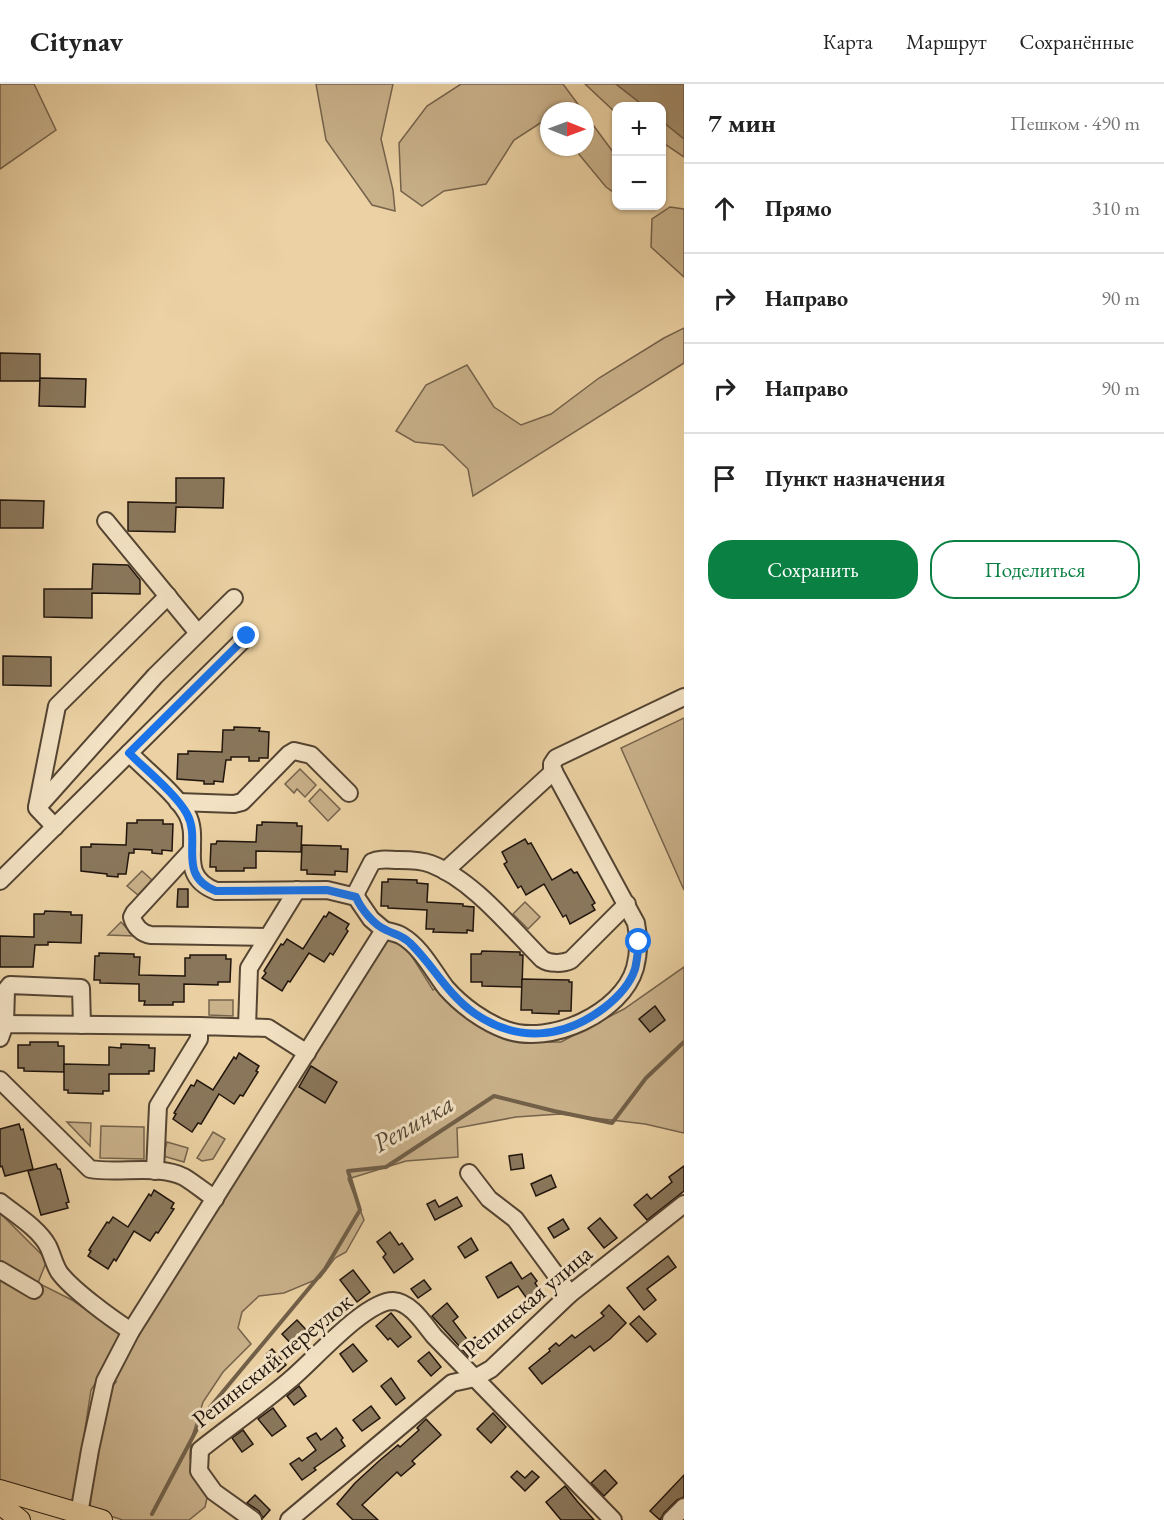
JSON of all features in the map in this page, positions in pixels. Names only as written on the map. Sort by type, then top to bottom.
[{"type":"main road","points":[[0,1490],[102,1520]]},
{"type":"main road","points":[[0,1504],[20,1520]]},
{"type":"street","points":[[106,521],[198,633]]},
{"type":"street","points":[[37,808],[57,706],[168,596]]},
{"type":"street","points":[[37,808],[155,676],[234,598]]},
{"type":"street","points":[[0,881],[247,636]]},
{"type":"street","points":[[129,753],[188,815],[191,830],[191,865],[205,886],[216,891],[327,890],[356,897],[371,919],[384,930],[402,935],[418,951],[448,990],[474,1013],[507,1030],[535,1035],[562,1031],[591,1018],[617,998],[634,970],[639,942],[636,923],[627,904],[552,764],[556,758],[684,697]]},
{"type":"street","points":[[178,802],[234,804],[242,802],[294,751],[311,755],[349,793]]},
{"type":"street","points":[[445,871],[554,771]]},
{"type":"street","points":[[37,808],[55,826]]},
{"type":"street","points":[[192,850],[134,913],[133,922],[143,932],[151,935],[267,937]]},
{"type":"street","points":[[356,897],[368,867],[376,860],[430,863],[473,890],[542,959],[547,962],[563,963],[571,960],[627,904]]},
{"type":"street","points":[[247,1027],[249,968],[297,890]]},
{"type":"street","points":[[79,1514],[105,1381],[131,1331],[384,930]]},
{"type":"street","points":[[82,1025],[81,988],[10,985],[6,990],[2,1031],[82,1025],[268,1028],[307,1053]]},
{"type":"street","points":[[155,1171],[158,1106],[199,1039],[199,1026]]},
{"type":"street","points":[[0,1080],[90,1169],[155,1171],[183,1177],[214,1199]]},
{"type":"street","points":[[469,1173],[489,1199],[514,1219],[570,1294]]},
{"type":"street","points":[[0,1202],[38,1233],[48,1246],[59,1272],[67,1280],[114,1320],[131,1331]]},
{"type":"street","name":"Репинская улица","points":[[288,1520],[452,1383],[475,1378],[491,1369],[570,1294],[684,1204]]},
{"type":"street","points":[[0,1270],[34,1290]]},
{"type":"street","name":"Репинский переулок","points":[[253,1520],[214,1492],[199,1471],[200,1450],[291,1379],[347,1327],[378,1305],[394,1301],[409,1307],[475,1378]]},
{"type":"street","points":[[475,1378],[613,1520]]},
{"type":"street","points":[[671,1520],[684,1507]]},
{"type":"shaded area","points":[[0,84],[34,84],[56,130],[0,169]]},
{"type":"shaded area","points":[[316,84],[393,84],[381,139],[393,190],[395,211],[372,205],[326,140]]},
{"type":"shaded area","points":[[461,84],[563,84],[576,102],[540,102],[540,123],[514,140],[486,184],[444,191],[422,206],[401,191],[399,143],[427,106]]},
{"type":"shaded area","points":[[585,84],[616,84],[639,102],[612,102],[612,109]]},
{"type":"shaded area","points":[[616,84],[684,84],[684,139],[666,124],[666,102],[639,102]]},
{"type":"shaded area","points":[[666,124],[684,139],[684,157],[666,145]]},
{"type":"shaded area","points":[[594,126],[612,151],[612,191],[580,156],[594,156]]},
{"type":"shaded area","points":[[670,207],[684,209],[684,277],[651,247],[652,219]]},
{"type":"shaded area","points":[[684,328],[684,363],[473,496],[468,469],[443,445],[415,442],[396,431],[426,385],[467,365],[494,407],[521,425],[551,414],[599,378]]},
{"type":"shaded area","points":[[684,718],[684,890],[621,748]]},
{"type":"shaded area","points":[[300,769],[316,785],[305,797],[297,789],[294,793],[285,784]]},
{"type":"shaded area","points":[[320,789],[340,809],[328,821],[309,801]]},
{"type":"shaded area","points":[[142,871],[152,880],[138,895],[127,886]]},
{"type":"shaded area","points":[[525,902],[540,917],[528,929],[513,914]]},
{"type":"shaded area","points":[[121,922],[134,936],[108,935]]},
{"type":"shaded area","points":[[390,937],[401,939],[433,990],[439,986],[483,1027],[525,1042],[561,1042],[624,1009],[684,967],[684,1133],[645,1124],[560,1114],[516,1117],[457,1128],[458,1157],[406,1161],[348,1179],[364,1220],[346,1252],[335,1258],[320,1278],[284,1293],[259,1296],[242,1312],[238,1328],[251,1344],[223,1372],[203,1402],[191,1440],[190,1458],[194,1472],[210,1485],[205,1507],[189,1520],[123,1520],[90,1510],[108,1391],[116,1382],[111,1382],[114,1371]]},
{"type":"shaded area","points":[[209,1000],[233,1000],[233,1016],[209,1015]]},
{"type":"shaded area","points":[[67,1122],[91,1123],[90,1146]]},
{"type":"shaded area","points":[[101,1126],[144,1127],[144,1159],[100,1158]]},
{"type":"shaded area","points":[[213,1132],[225,1139],[213,1159],[202,1161],[197,1158]]},
{"type":"shaded area","points":[[167,1142],[188,1148],[184,1162],[163,1156]]},
{"type":"shaded area","points":[[0,1213],[47,1260],[38,1283],[72,1300],[125,1337],[91,1390],[73,1508],[0,1480]]},
{"type":"building","points":[[0,353],[40,354],[40,381],[0,381]]},
{"type":"building","points":[[40,378],[86,379],[85,407],[39,406]]},
{"type":"building","points":[[176,478],[224,478],[223,508],[176,507],[175,532],[128,531],[128,502],[176,503]]},
{"type":"building","points":[[0,500],[44,501],[43,528],[0,528]]},
{"type":"building","points":[[93,564],[128,565],[140,580],[140,594],[92,593],[92,618],[44,617],[44,589],[92,589]]},
{"type":"building","points":[[3,656],[51,657],[51,686],[3,685]]},
{"type":"building","points":[[234,727],[260,728],[259,731],[269,732],[268,758],[249,761],[249,757],[231,757],[231,760],[226,760],[223,782],[214,781],[214,784],[204,784],[204,781],[177,779],[178,754],[188,754],[188,751],[222,752],[223,730],[234,730]]},
{"type":"building","points":[[137,820],[163,820],[163,824],[173,824],[172,851],[162,850],[162,854],[152,853],[152,850],[134,849],[134,853],[129,853],[126,874],[118,874],[118,877],[81,871],[81,847],[91,847],[91,844],[126,845],[127,823],[137,823]]},
{"type":"building","points":[[262,822],[297,823],[297,826],[302,826],[301,852],[256,851],[256,868],[244,868],[244,871],[216,871],[216,867],[210,867],[211,844],[216,844],[217,841],[256,842],[257,825],[262,825]]},
{"type":"building","points":[[525,839],[528,844],[531,843],[552,880],[571,869],[574,873],[577,872],[595,903],[592,905],[595,910],[570,924],[566,915],[563,917],[544,884],[526,895],[521,886],[518,888],[504,864],[507,862],[502,852]]},
{"type":"building","points":[[302,845],[341,846],[341,849],[348,849],[347,872],[335,871],[335,875],[307,874],[307,870],[301,870]]},
{"type":"building","points":[[388,879],[417,880],[417,883],[428,884],[427,902],[463,904],[463,906],[474,907],[473,931],[467,930],[467,933],[433,932],[434,929],[426,929],[427,910],[381,906],[382,882],[388,882]]},
{"type":"building","points":[[178,889],[188,889],[188,907],[177,907]]},
{"type":"building","points":[[45,911],[71,912],[71,915],[82,915],[81,943],[48,942],[48,945],[35,945],[33,967],[0,967],[0,936],[34,937],[34,914],[44,914]]},
{"type":"building","points":[[329,912],[349,924],[346,929],[348,931],[333,955],[330,953],[324,962],[309,953],[282,991],[262,978],[281,944],[283,945],[287,939],[303,949]]},
{"type":"building","points":[[482,951],[520,952],[520,955],[523,955],[522,987],[482,986],[482,982],[471,982],[471,954],[481,954]]},
{"type":"building","points":[[99,953],[134,954],[134,957],[140,957],[139,975],[185,976],[185,958],[190,958],[190,955],[226,955],[226,959],[231,959],[230,982],[218,982],[218,985],[184,984],[184,1002],[173,1002],[173,1005],[144,1005],[145,1001],[139,1001],[139,984],[100,983],[100,980],[94,980],[95,956],[99,956]]},
{"type":"building","points":[[522,979],[569,980],[572,982],[571,1011],[559,1011],[559,1014],[532,1013],[532,1010],[521,1010]]},
{"type":"building","points":[[655,1006],[665,1020],[650,1032],[639,1019]]},
{"type":"building","points":[[30,1042],[58,1042],[58,1046],[64,1046],[64,1072],[24,1071],[24,1068],[18,1068],[18,1045],[30,1045]]},
{"type":"building","points":[[121,1044],[149,1045],[149,1048],[155,1048],[154,1071],[149,1071],[149,1074],[109,1074],[109,1091],[103,1091],[103,1094],[68,1093],[68,1090],[64,1090],[64,1064],[109,1065],[109,1047],[121,1048]]},
{"type":"building","points":[[239,1053],[259,1066],[256,1071],[258,1072],[243,1096],[240,1095],[234,1104],[219,1094],[201,1124],[198,1123],[192,1132],[173,1119],[176,1114],[174,1113],[191,1085],[194,1086],[197,1080],[213,1090]]},
{"type":"building","points":[[311,1066],[337,1082],[325,1103],[299,1087]]},
{"type":"building","points":[[19,1124],[21,1130],[23,1129],[33,1169],[5,1176],[2,1166],[0,1167],[0,1129]]},
{"type":"building","points":[[522,1154],[524,1168],[511,1170],[509,1156]]},
{"type":"building","points":[[56,1164],[60,1169],[69,1202],[66,1203],[68,1208],[41,1215],[28,1171]]},
{"type":"building","points":[[684,1166],[684,1191],[647,1220],[634,1205],[647,1194],[651,1199],[672,1182],[669,1177]]},
{"type":"building","points":[[551,1175],[556,1187],[536,1196],[531,1184]]},
{"type":"building","points":[[154,1190],[174,1203],[171,1208],[174,1209],[150,1241],[134,1231],[116,1261],[114,1259],[108,1269],[88,1256],[91,1251],[89,1250],[107,1222],[109,1223],[113,1217],[128,1227]]},
{"type":"building","points":[[457,1197],[462,1206],[435,1220],[427,1204],[435,1200],[439,1207]]},
{"type":"building","points":[[600,1218],[617,1238],[604,1248],[588,1228]]},
{"type":"building","points":[[563,1219],[569,1229],[554,1238],[548,1228]]},
{"type":"building","points":[[390,1232],[399,1245],[402,1243],[413,1259],[394,1273],[383,1257],[386,1254],[377,1242]]},
{"type":"building","points":[[471,1238],[478,1250],[465,1258],[458,1247]]},
{"type":"building","points":[[668,1256],[676,1267],[647,1289],[656,1300],[644,1310],[627,1288]]},
{"type":"building","points":[[511,1262],[522,1279],[531,1273],[537,1281],[535,1283],[541,1292],[537,1294],[539,1297],[530,1303],[518,1286],[498,1298],[486,1277]]},
{"type":"building","points":[[353,1270],[370,1292],[357,1302],[340,1280]]},
{"type":"building","points":[[424,1280],[431,1289],[418,1298],[411,1289]]},
{"type":"building","points":[[447,1303],[458,1317],[453,1321],[469,1342],[475,1337],[483,1347],[470,1358],[432,1316]]},
{"type":"building","points":[[609,1305],[626,1323],[594,1351],[590,1346],[542,1384],[529,1368],[556,1343],[559,1346],[572,1335],[575,1338],[604,1316],[601,1313]]},
{"type":"building","points":[[391,1313],[411,1337],[398,1347],[390,1338],[388,1340],[376,1326]]},
{"type":"building","points":[[639,1316],[656,1334],[647,1342],[630,1324]]},
{"type":"building","points":[[297,1320],[310,1334],[295,1348],[282,1334]]},
{"type":"building","points":[[353,1344],[367,1361],[353,1372],[340,1354]]},
{"type":"building","points":[[272,1349],[286,1365],[278,1372],[264,1356]]},
{"type":"building","points":[[429,1352],[441,1367],[431,1376],[418,1361]]},
{"type":"building","points":[[391,1378],[405,1398],[396,1405],[381,1386]]},
{"type":"building","points":[[299,1386],[306,1396],[294,1405],[287,1396]]},
{"type":"building","points":[[371,1406],[380,1418],[362,1431],[353,1420]]},
{"type":"building","points":[[273,1408],[286,1426],[272,1436],[258,1419]]},
{"type":"building","points":[[493,1413],[506,1427],[491,1443],[477,1429]]},
{"type":"building","points":[[426,1419],[441,1435],[412,1461],[415,1464],[401,1476],[397,1472],[362,1505],[378,1520],[353,1520],[337,1504],[379,1461],[419,1430],[417,1428]]},
{"type":"building","points":[[336,1428],[345,1446],[314,1468],[316,1470],[302,1480],[290,1464],[299,1458],[302,1461],[316,1450],[307,1438],[316,1433],[321,1440]]},
{"type":"building","points":[[243,1430],[253,1444],[242,1452],[232,1438]]},
{"type":"building","points":[[605,1470],[617,1483],[604,1496],[591,1483]]},
{"type":"building","points":[[517,1471],[525,1478],[532,1471],[539,1477],[525,1491],[511,1477]]},
{"type":"building","points":[[684,1475],[684,1497],[677,1500],[660,1520],[650,1511]]},
{"type":"building","points":[[565,1486],[594,1520],[561,1520],[546,1502]]},
{"type":"building","points":[[255,1495],[270,1510],[263,1518],[259,1511],[247,1503]]},
{"type":"waterway","name":"Репинка","points":[[152,1514],[206,1412],[325,1269],[360,1210],[348,1171],[386,1167],[494,1096],[612,1123],[646,1078],[684,1042]]},
{"type":"route","points":[[247,636],[129,753],[188,815],[191,830],[191,865],[205,886],[216,891],[327,890],[356,897],[371,919],[384,930],[402,935],[418,951],[448,990],[474,1013],[507,1030],[535,1035],[562,1031],[591,1018],[617,998],[634,970],[639,942]]}]
